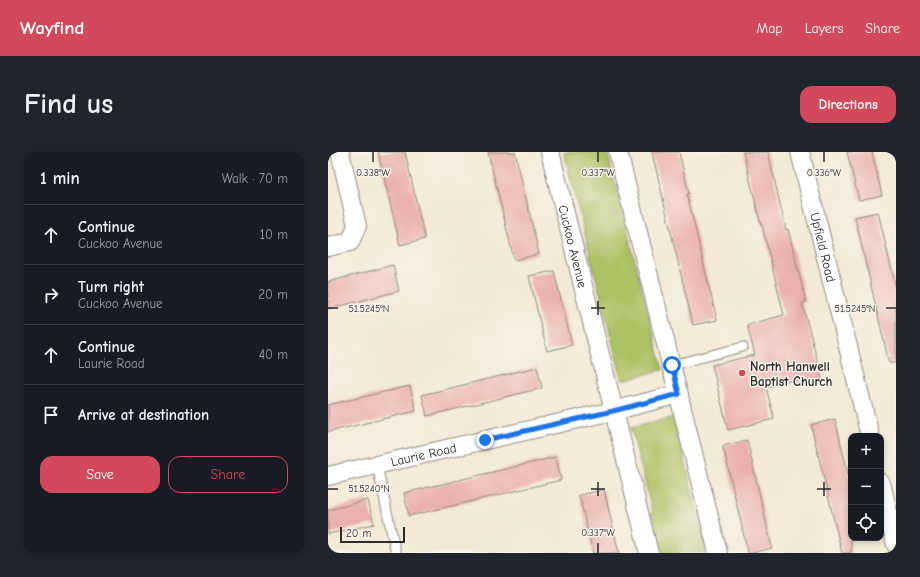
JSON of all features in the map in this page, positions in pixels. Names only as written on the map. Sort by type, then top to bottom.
[{"type":"street","points":[[328,247],[350,242],[357,226],[340,152]]},
{"type":"street","name":"Cuckoo Avenue","points":[[550,152],[649,553]]},
{"type":"street","points":[[618,152],[718,553]]},
{"type":"street","name":"Upfield Road","points":[[800,152],[869,433]]},
{"type":"street","points":[[613,411],[679,394]]},
{"type":"street","name":"Laurie Road","points":[[328,476],[613,411]]},
{"type":"street","points":[[884,495],[896,545]]},
{"type":"lane","points":[[672,365],[743,347]]},
{"type":"lane","points":[[377,465],[396,553]]},
{"type":"green space","points":[[564,152],[607,152],[663,370],[622,380]]},
{"type":"green space","points":[[674,417],[707,553],[663,553],[631,428]]},
{"type":"building","points":[[378,152],[405,152],[425,239],[400,245]]},
{"type":"building","points":[[488,152],[515,152],[539,254],[514,260]]},
{"type":"building","points":[[652,152],[679,152],[689,194],[687,194],[717,320],[693,325]]},
{"type":"building","points":[[743,152],[768,152],[786,230],[788,229],[806,302],[802,303],[822,378],[799,384],[797,379],[766,387],[774,419],[728,430],[712,365],[755,355],[747,325],[784,315]]},
{"type":"building","points":[[847,152],[872,152],[882,195],[859,200]]},
{"type":"building","points":[[878,212],[896,288],[896,363],[889,363],[855,217]]},
{"type":"building","points":[[393,265],[399,291],[328,309],[328,282]]},
{"type":"building","points":[[554,271],[572,345],[547,351],[529,276]]},
{"type":"building","points":[[537,367],[542,388],[427,416],[422,395]]},
{"type":"building","points":[[410,386],[416,411],[328,432],[328,405]]},
{"type":"building","points":[[835,419],[848,474],[848,541],[851,541],[851,553],[842,553],[811,425]]},
{"type":"building","points":[[747,440],[772,548],[752,553],[748,553],[723,446]]},
{"type":"building","points":[[556,457],[561,480],[409,516],[404,493]]},
{"type":"building","points":[[604,490],[619,553],[593,553],[579,495]]},
{"type":"building","points":[[368,500],[374,524],[328,534],[328,510]]},
{"type":"place","name":"North Hanwell Baptist Church","points":[[742,373]]},
{"type":"route","points":[[485,440],[613,411],[679,394],[672,365]]}]
